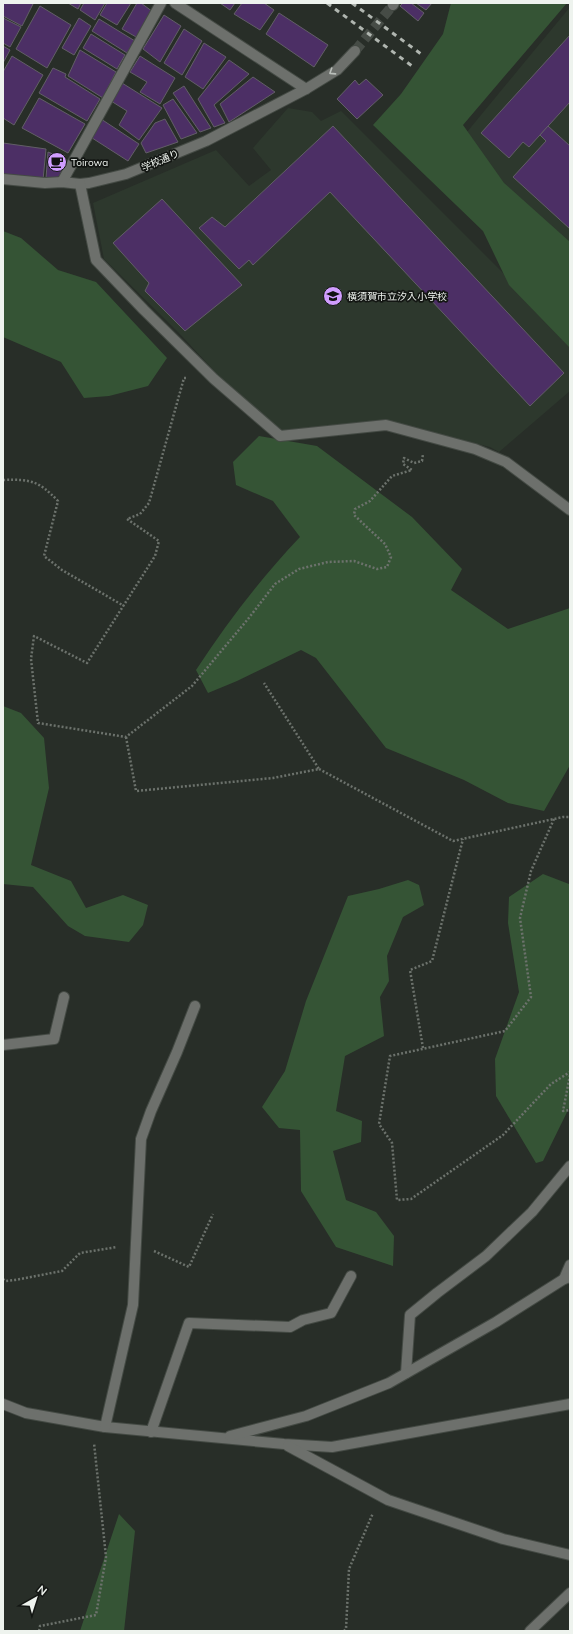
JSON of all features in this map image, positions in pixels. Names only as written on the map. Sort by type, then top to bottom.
[{"type":"street","points":[[62,182],[162,3]]},
{"type":"street","points":[[175,3],[306,89]]},
{"type":"street","name":"学校通り","points":[[3,179],[45,183],[62,182],[80,184],[126,174],[206,141],[306,89],[337,70],[354,52]]},
{"type":"street","points":[[80,184],[96,260],[214,379],[280,436],[386,425],[474,449],[506,462],[570,510]]},
{"type":"street","points":[[3,1045],[54,1039],[64,998]]},
{"type":"street","points":[[105,1427],[133,1306],[141,1139],[151,1111],[178,1052],[195,1006]]},
{"type":"street","points":[[406,1373],[410,1315],[486,1256],[532,1212],[570,1166]]},
{"type":"street","points":[[221,1438],[306,1416],[389,1383],[496,1322],[567,1278],[570,1265]]},
{"type":"street","points":[[151,1432],[189,1323],[290,1327],[303,1320],[331,1313],[351,1276]]},
{"type":"street","points":[[3,1404],[26,1413],[105,1427],[284,1444],[332,1447],[570,1404]]},
{"type":"street","points":[[284,1444],[380,1496],[503,1539],[570,1555]]},
{"type":"street","points":[[530,1631],[570,1593]]},
{"type":"path","points":[[184,378],[149,503],[140,514],[127,519],[159,541],[155,556],[87,663],[34,636],[31,659],[38,723],[126,737],[192,686],[275,584],[299,569],[328,562],[354,561],[377,569],[387,568],[391,558],[385,544],[354,516],[355,509],[370,501],[392,476],[412,470],[403,464],[404,458],[414,463],[422,461],[423,436]]},
{"type":"path","points":[[3,480],[24,479],[45,488],[58,501],[44,556],[62,570],[124,606]]},
{"type":"path","points":[[264,683],[319,769],[453,841],[563,817],[570,817]]},
{"type":"path","points":[[126,737],[136,791],[273,778],[319,769]]},
{"type":"path","points":[[554,819],[531,871],[520,918],[531,997],[505,1031],[390,1056],[379,1124],[392,1143],[397,1200],[411,1199],[503,1135],[551,1084],[570,1073]]},
{"type":"path","points":[[422,1048],[410,970],[432,961],[463,839]]},
{"type":"path","points":[[570,1073],[563,1111],[570,1110]]},
{"type":"path","points":[[40,1631],[40,1626],[96,1615],[106,1557],[92,1425]]},
{"type":"path","points":[[344,1631],[346,1629],[349,1569],[380,1496]]},
{"type":"shaded area","points":[[570,7],[570,291],[439,166]]},
{"type":"shaded area","name":"横須賀市立汐入小学校","points":[[288,108],[312,112],[321,121],[341,111],[570,340],[570,391],[499,452],[490,447],[382,420],[271,432],[178,332],[104,259],[93,203],[216,150],[249,186],[271,170],[253,148]]},
{"type":"green space","points":[[451,3],[567,3],[463,125],[504,183],[570,242],[570,348],[509,285],[483,231],[373,125],[401,94],[443,34]]},
{"type":"green space","points":[[3,231],[21,238],[58,270],[96,282],[167,358],[148,386],[109,396],[84,398],[61,362],[3,337]]},
{"type":"green space","points":[[259,436],[317,446],[412,517],[462,569],[451,590],[508,629],[570,608],[570,765],[544,811],[508,803],[464,780],[386,748],[316,658],[301,650],[237,681],[208,693],[196,670],[245,601],[300,537],[273,501],[236,485],[233,462]]},
{"type":"green space","points":[[3,706],[21,713],[44,738],[49,788],[31,865],[71,881],[86,908],[123,895],[148,905],[143,925],[129,942],[85,936],[68,926],[33,887],[3,884]]},
{"type":"green space","points":[[543,874],[569,884],[570,1106],[543,1161],[536,1163],[496,1096],[495,1059],[519,992],[508,923],[509,897]]},
{"type":"green space","points":[[408,880],[419,885],[424,905],[403,917],[387,956],[389,981],[380,997],[384,1036],[345,1056],[336,1111],[362,1121],[361,1142],[333,1151],[346,1200],[376,1212],[394,1236],[393,1266],[336,1247],[301,1191],[300,1130],[279,1128],[262,1107],[285,1071],[306,1001],[348,896],[379,889]]},
{"type":"green space","points":[[119,1514],[135,1531],[124,1631],[80,1631]]},
{"type":"building","points":[[3,3],[33,4],[22,26],[3,16]]},
{"type":"building","points":[[68,3],[81,3],[78,9]]},
{"type":"building","points":[[84,3],[105,3],[95,20],[80,10]]},
{"type":"building","points":[[107,3],[131,3],[117,25],[100,15]]},
{"type":"building","points":[[137,3],[141,3],[153,12],[138,38],[122,29]]},
{"type":"building","points":[[220,3],[235,3],[230,10]]},
{"type":"building","points":[[242,3],[264,3],[274,10],[260,30],[234,14]]},
{"type":"building","points":[[403,3],[411,3],[424,13],[418,21],[400,6]]},
{"type":"building","points":[[416,3],[432,3],[426,10]]},
{"type":"building","points":[[40,6],[71,25],[47,68],[16,49]]},
{"type":"building","points":[[279,13],[328,45],[314,67],[266,34]]},
{"type":"building","points":[[164,15],[181,26],[160,62],[143,49]]},
{"type":"building","points":[[3,18],[21,27],[10,47],[3,43]]},
{"type":"building","points":[[79,18],[91,26],[74,55],[62,48]]},
{"type":"building","points":[[99,19],[135,41],[127,53],[92,31]]},
{"type":"building","points":[[184,29],[202,41],[182,75],[164,63]]},
{"type":"building","points":[[91,34],[125,55],[117,69],[83,48]]},
{"type":"building","points":[[570,35],[570,102],[529,147],[523,142],[509,158],[481,133]]},
{"type":"building","points":[[204,43],[226,57],[203,89],[185,77]]},
{"type":"building","points":[[3,46],[10,50],[3,63]]},
{"type":"building","points":[[80,50],[116,72],[103,98],[68,76]]},
{"type":"building","points":[[12,56],[43,75],[14,125],[3,118],[3,72]]},
{"type":"building","points":[[140,56],[175,78],[160,104],[140,92],[147,82],[130,72]]},
{"type":"building","points":[[229,60],[249,74],[214,105],[225,123],[214,127],[198,99]]},
{"type":"building","points":[[53,68],[66,74],[65,77],[100,99],[87,121],[39,93]]},
{"type":"building","points":[[253,77],[275,92],[229,122],[220,104]]},
{"type":"building","points":[[366,79],[383,95],[357,119],[337,99],[355,80],[359,85]]},
{"type":"building","points":[[122,83],[162,108],[139,140],[119,125],[127,111],[111,101]]},
{"type":"building","points":[[184,86],[211,128],[200,132],[173,93]]},
{"type":"building","points":[[39,98],[85,124],[68,153],[22,128]]},
{"type":"building","points":[[173,99],[197,133],[181,139],[163,105]]},
{"type":"building","points":[[101,119],[139,144],[128,161],[89,136]]},
{"type":"building","points":[[165,119],[178,142],[146,153],[141,143],[155,123]]},
{"type":"building","points":[[333,126],[564,373],[530,406],[330,192],[253,265],[249,260],[239,269],[199,228],[212,217],[225,227]]},
{"type":"building","points":[[548,126],[570,146],[570,229],[513,177],[546,141],[540,135]]},
{"type":"building","points":[[3,143],[46,149],[43,180],[3,174]]},
{"type":"building","points":[[48,152],[67,160],[58,179],[46,178]]},
{"type":"building","points":[[162,199],[242,285],[185,331],[145,291],[149,283],[113,243]]},
{"type":"tunnel","points":[[355,51],[393,5]]},
{"type":"railway","points":[[327,3],[412,66]]},
{"type":"railway","points":[[352,3],[421,54]]},
{"type":"place","name":"Toirowa","points":[[57,162]]},
{"type":"place","name":"横須賀市立汐入小学校","points":[[333,296]]}]
